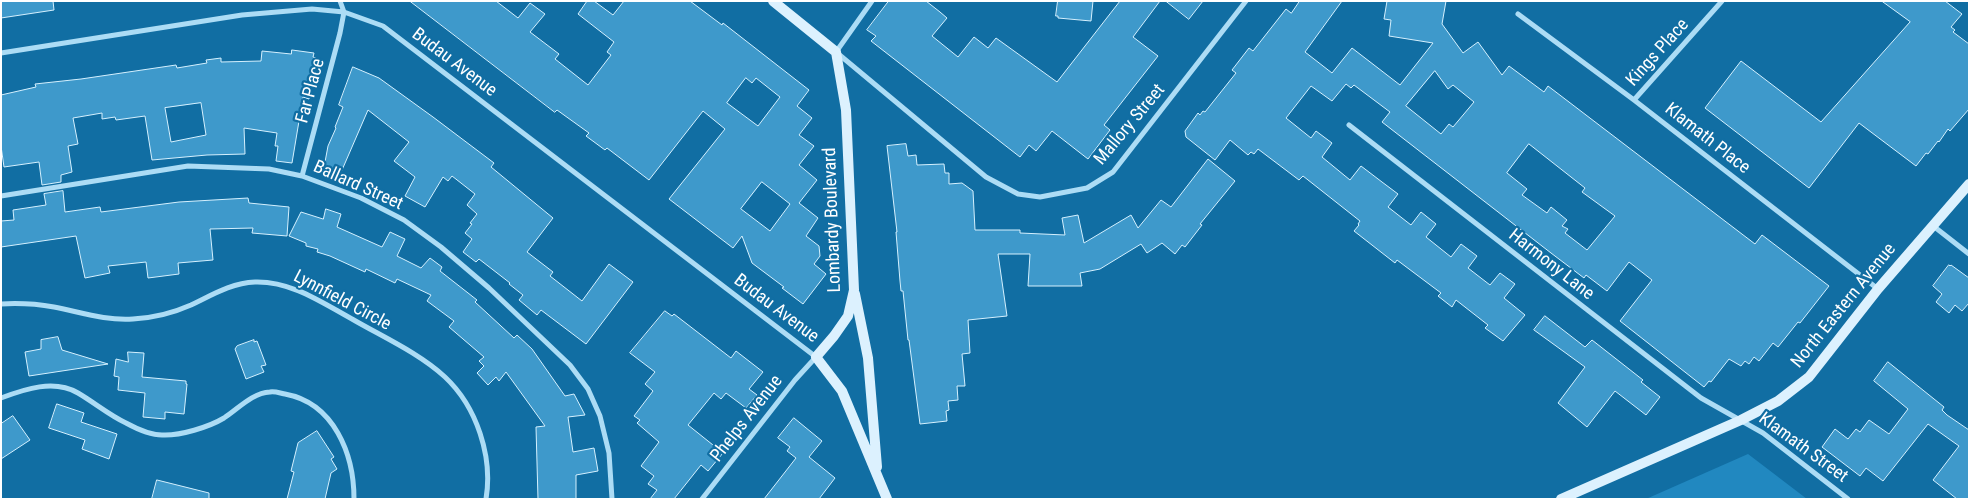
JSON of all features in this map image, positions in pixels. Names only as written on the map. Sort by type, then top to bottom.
[{"type":"street","points":[[340,1],[344,12]]},
{"type":"street","points":[[773,1],[836,52],[872,1]]},
{"type":"street","name":"Mallory Street","points":[[836,52],[986,177],[1018,194],[1040,197],[1087,188],[1113,172],[1246,1]]},
{"type":"street","name":"Kings Place","points":[[1634,100],[1722,1]]},
{"type":"street","name":"Budau Avenue","points":[[1,53],[242,15],[312,9],[344,12],[383,26],[816,357]]},
{"type":"street","name":"Far Place","points":[[302,176],[344,12]]},
{"type":"street","name":"Klamath Place","points":[[1518,14],[1634,100],[1878,289]]},
{"type":"street","name":"Lombardy Boulevard","points":[[816,357],[848,316],[854,290],[846,110],[836,52]]},
{"type":"street","name":"Harmony Lane","points":[[1349,125],[1701,398],[1741,420]]},
{"type":"street","name":"Ballard Street","points":[[1,196],[188,166],[269,169],[302,176],[361,198],[404,220],[441,247],[489,288],[570,364],[588,389],[600,416],[609,453],[612,499]]},
{"type":"street","name":"North Eastern Avenue","points":[[1562,499],[1778,402],[1809,377],[1878,289],[1969,184]]},
{"type":"street","points":[[1932,225],[1969,254]]},
{"type":"street","name":"Lynnfield Circle","points":[[1,304],[17,303],[53,307],[105,318],[132,319],[167,314],[233,284],[255,282],[278,283],[306,293],[423,360],[446,378],[459,393],[480,434],[488,465],[486,499]]},
{"type":"street","points":[[854,290],[868,358],[878,477]]},
{"type":"street","points":[[816,357],[842,391],[887,499]]},
{"type":"street","name":"Phelps Avenue","points":[[702,499],[795,380],[816,357]]},
{"type":"street","points":[[1,398],[25,388],[56,386],[76,392],[108,414],[137,429],[162,435],[196,430],[222,419],[249,400],[270,392],[293,396],[313,404],[329,420],[344,445],[352,468],[354,499]]},
{"type":"street","name":"Klamath Street","points":[[1741,420],[1763,433],[1848,499]]},
{"type":"shaded area","points":[[1748,454],[1807,499],[1646,499]]},
{"type":"building","points":[[1,1],[53,1],[54,10],[1,18]]},
{"type":"building","points":[[410,1],[496,1],[518,18],[530,3],[545,14],[530,32],[559,54],[555,59],[588,85],[611,55],[607,52],[614,42],[578,14],[587,1],[594,1],[613,15],[624,1],[690,1],[722,25],[723,23],[809,90],[797,106],[812,118],[799,135],[814,146],[799,165],[817,180],[799,203],[818,218],[806,236],[819,246],[820,256],[814,264],[826,274],[803,304],[752,263],[742,236],[733,248],[669,199],[725,129],[703,111],[649,180],[607,148],[605,150],[586,136],[589,133],[557,110],[555,112]],"holes":[[[746,78],[752,83],[756,78],[780,97],[758,126],[727,103]],[[762,182],[790,204],[770,231],[741,209]]]},
{"type":"building","points":[[889,1],[926,1],[940,12],[947,18],[932,36],[958,57],[974,37],[988,48],[996,38],[1057,82],[1120,1],[1160,1],[1133,37],[1158,56],[1104,125],[1110,130],[1088,159],[1052,131],[1036,151],[1029,145],[1020,157],[871,41],[876,36],[867,30]]},
{"type":"building","points":[[1058,1],[1093,1],[1091,21],[1058,18],[1056,16]]},
{"type":"building","points":[[1166,1],[1203,1],[1189,19]]},
{"type":"building","points":[[1300,1],[1342,1],[1305,52],[1332,73],[1352,48],[1400,85],[1433,43],[1389,36],[1391,20],[1384,19],[1387,1],[1446,1],[1442,24],[1463,53],[1478,42],[1502,75],[1509,66],[1544,92],[1548,86],[1755,244],[1762,235],[1829,286],[1778,347],[1773,343],[1759,361],[1754,357],[1749,364],[1745,361],[1741,366],[1729,359],[1711,382],[1709,381],[1704,387],[1620,321],[1652,280],[1629,262],[1607,291],[1586,275],[1584,278],[1382,122],[1390,112],[1354,85],[1351,88],[1346,84],[1332,101],[1311,86],[1286,118],[1311,138],[1316,131],[1332,143],[1322,157],[1350,180],[1361,166],[1398,194],[1388,207],[1411,225],[1421,212],[1436,224],[1426,237],[1451,257],[1461,244],[1477,256],[1468,268],[1490,285],[1500,273],[1515,284],[1504,298],[1525,315],[1503,341],[1485,328],[1488,325],[1456,300],[1452,307],[1438,296],[1441,293],[1397,260],[1395,263],[1354,231],[1360,221],[1303,176],[1299,180],[1258,149],[1254,154],[1251,152],[1248,155],[1230,140],[1215,160],[1186,137],[1185,131],[1198,113],[1200,115],[1203,111],[1205,112],[1236,73],[1232,70],[1249,48],[1253,51],[1286,9],[1291,13]],"holes":[[[1435,71],[1448,89],[1453,85],[1474,102],[1453,127],[1449,124],[1441,134],[1406,106]],[[1529,144],[1585,188],[1582,192],[1615,216],[1587,250],[1565,233],[1568,229],[1562,226],[1567,220],[1551,207],[1547,213],[1522,195],[1527,189],[1507,173]]]},
{"type":"building","points":[[1882,1],[1945,1],[1962,14],[1951,27],[1955,30],[1953,32],[1969,44],[1969,109],[1950,131],[1948,129],[1939,142],[1928,154],[1926,153],[1916,166],[1859,123],[1809,188],[1705,108],[1741,61],[1821,122],[1910,22]]},
{"type":"building","points":[[292,50],[314,53],[313,57],[316,58],[309,99],[303,97],[292,163],[276,161],[278,146],[275,146],[277,133],[244,128],[245,154],[152,160],[145,116],[116,120],[115,117],[102,119],[102,113],[73,118],[78,144],[68,146],[72,172],[61,175],[61,182],[42,185],[39,162],[4,167],[1,146],[1,95],[36,87],[35,84],[176,65],[177,68],[207,63],[206,60],[221,58],[221,62],[261,61],[262,51],[291,54]],"holes":[[[201,103],[206,135],[171,142],[165,108]]]},
{"type":"building","points":[[353,67],[379,78],[494,163],[491,167],[553,218],[527,252],[553,272],[550,276],[582,301],[609,264],[633,282],[586,344],[541,310],[537,315],[519,300],[523,295],[510,283],[479,259],[476,262],[463,252],[472,239],[465,233],[477,214],[467,205],[475,194],[452,176],[448,181],[443,177],[425,207],[405,196],[415,177],[394,161],[409,142],[368,110],[339,177],[321,171],[328,146],[343,107],[339,105]]},
{"type":"building","points":[[906,144],[908,156],[916,155],[917,165],[944,164],[945,173],[949,173],[949,184],[962,183],[973,191],[975,230],[1020,230],[1020,233],[1065,235],[1062,218],[1078,215],[1084,243],[1131,215],[1138,228],[1161,200],[1171,207],[1208,159],[1235,181],[1200,224],[1202,225],[1185,247],[1182,245],[1175,254],[1162,243],[1147,253],[1141,244],[1100,269],[1080,273],[1082,286],[1028,286],[1030,254],[998,254],[1007,316],[968,320],[970,353],[962,354],[965,386],[957,386],[958,400],[948,401],[947,421],[920,424],[903,291],[901,291],[897,232],[887,146]]},
{"type":"building","points":[[63,191],[65,212],[100,207],[101,212],[179,202],[248,198],[249,203],[289,207],[287,236],[252,233],[253,228],[210,229],[213,260],[178,263],[179,274],[148,278],[146,262],[108,266],[110,273],[85,278],[76,236],[1,247],[1,221],[14,220],[13,210],[46,205],[44,194]]},
{"type":"building","points":[[326,209],[341,214],[337,227],[382,247],[390,232],[405,239],[397,256],[421,268],[430,258],[442,267],[440,271],[477,300],[475,302],[514,338],[517,335],[532,349],[565,396],[574,394],[585,415],[568,417],[573,452],[594,448],[598,471],[576,475],[576,499],[538,499],[536,427],[545,426],[506,372],[499,381],[496,377],[488,385],[477,373],[484,366],[479,361],[484,357],[449,327],[454,321],[427,301],[431,295],[397,279],[395,283],[366,269],[365,272],[317,252],[318,249],[306,246],[306,243],[289,236],[301,212],[323,219]]},
{"type":"building","points":[[1949,265],[1969,278],[1969,303],[1962,311],[1955,305],[1949,313],[1936,302],[1942,294],[1933,286]]},
{"type":"building","points":[[665,311],[672,316],[674,314],[731,358],[736,351],[763,372],[749,389],[757,395],[746,408],[726,393],[721,399],[714,393],[688,425],[723,453],[708,471],[701,465],[674,499],[650,499],[657,490],[648,484],[654,476],[641,466],[659,442],[637,423],[640,420],[634,416],[653,391],[645,384],[655,372],[630,353]]},
{"type":"building","points":[[1545,316],[1585,347],[1592,340],[1643,380],[1641,382],[1660,397],[1646,415],[1615,391],[1587,427],[1558,403],[1585,367],[1534,330]]},
{"type":"building","points":[[58,337],[62,350],[108,364],[29,376],[25,352],[41,349],[41,340]]},
{"type":"building","points":[[254,340],[254,342],[257,341],[266,365],[261,366],[264,372],[246,379],[235,349],[237,346]]},
{"type":"building","points":[[128,352],[144,353],[142,377],[186,381],[184,414],[165,412],[165,419],[143,417],[145,393],[118,390],[119,377],[114,376],[116,359],[128,362]]},
{"type":"building","points":[[1888,362],[1944,407],[1942,410],[1947,415],[1969,430],[1969,499],[1957,499],[1933,480],[1959,446],[1928,424],[1883,481],[1866,468],[1860,476],[1822,447],[1835,429],[1848,439],[1856,429],[1860,432],[1869,420],[1889,434],[1908,409],[1874,381]]},
{"type":"building","points":[[57,404],[84,413],[81,422],[117,434],[109,459],[82,449],[85,440],[49,428]]},
{"type":"building","points":[[13,416],[30,440],[1,459],[1,424]]},
{"type":"building","points":[[794,418],[822,441],[809,457],[835,478],[819,499],[764,499],[796,458],[787,451],[790,447],[778,438]]},
{"type":"building","points":[[317,431],[334,457],[331,459],[337,469],[331,473],[325,499],[287,499],[294,472],[291,471],[298,443]]},
{"type":"building","points":[[157,480],[209,493],[209,499],[152,499]]}]
